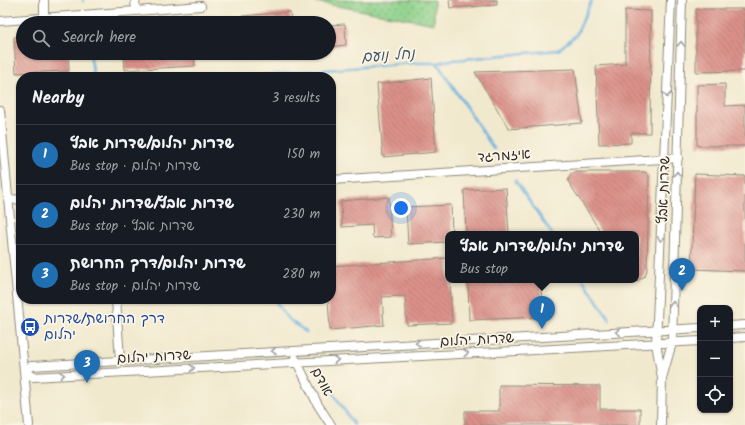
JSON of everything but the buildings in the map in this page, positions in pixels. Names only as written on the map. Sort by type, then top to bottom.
[{"type":"street","points":[[44,0],[44,16]]},
{"type":"street","points":[[135,0],[136,11]]},
{"type":"street","name":"שדרות אבץ","points":[[661,425],[662,378],[656,343],[671,0]]},
{"type":"street","name":"שדרות אבץ","points":[[662,378],[672,342],[673,330],[682,0]]},
{"type":"street","points":[[70,16],[201,6]]},
{"type":"street","points":[[0,21],[16,20]]},
{"type":"street","points":[[0,110],[16,275]]},
{"type":"street","name":"איזמרגד","points":[[336,180],[678,158]]},
{"type":"street","points":[[9,200],[16,200]]},
{"type":"street","points":[[19,304],[29,425]]},
{"type":"street","points":[[116,304],[120,360]]},
{"type":"street","points":[[733,326],[745,325]]},
{"type":"street","name":"שדרות יהלום","points":[[697,328],[120,360],[31,366],[25,372],[33,377],[697,341]]},
{"type":"street","points":[[733,338],[745,337]]},
{"type":"street","name":"אודם","points":[[291,350],[318,405],[331,425]]},
{"type":"green space","points":[[305,0],[434,0],[434,24]]},
{"type":"waterway","points":[[438,63],[444,61],[558,50],[576,35],[592,0]]},
{"type":"waterway","name":"נחל נועם","points":[[91,60],[93,72]]},
{"type":"waterway","name":"נחל נועם","points":[[300,72],[413,63],[437,63],[494,149]]},
{"type":"waterway","name":"נחל נועם","points":[[515,180],[550,231]]},
{"type":"waterway","name":"נחל נועם","points":[[585,283],[610,320]]},
{"type":"waterway","points":[[277,304],[287,318],[306,332]]},
{"type":"waterway","points":[[323,377],[354,425]]},
{"type":"place","name":"שדרות אבץ/שדרות יהלום","points":[[682,291]]},
{"type":"place","name":"דרך החרושת/שדרות יהלום","points":[[30,327]]},
{"type":"place","name":"שדרות יהלום/שדרות אבץ","points":[[542,329]]},
{"type":"place","name":"שדרות יהלום/דרך החרושת","points":[[87,383]]}]
